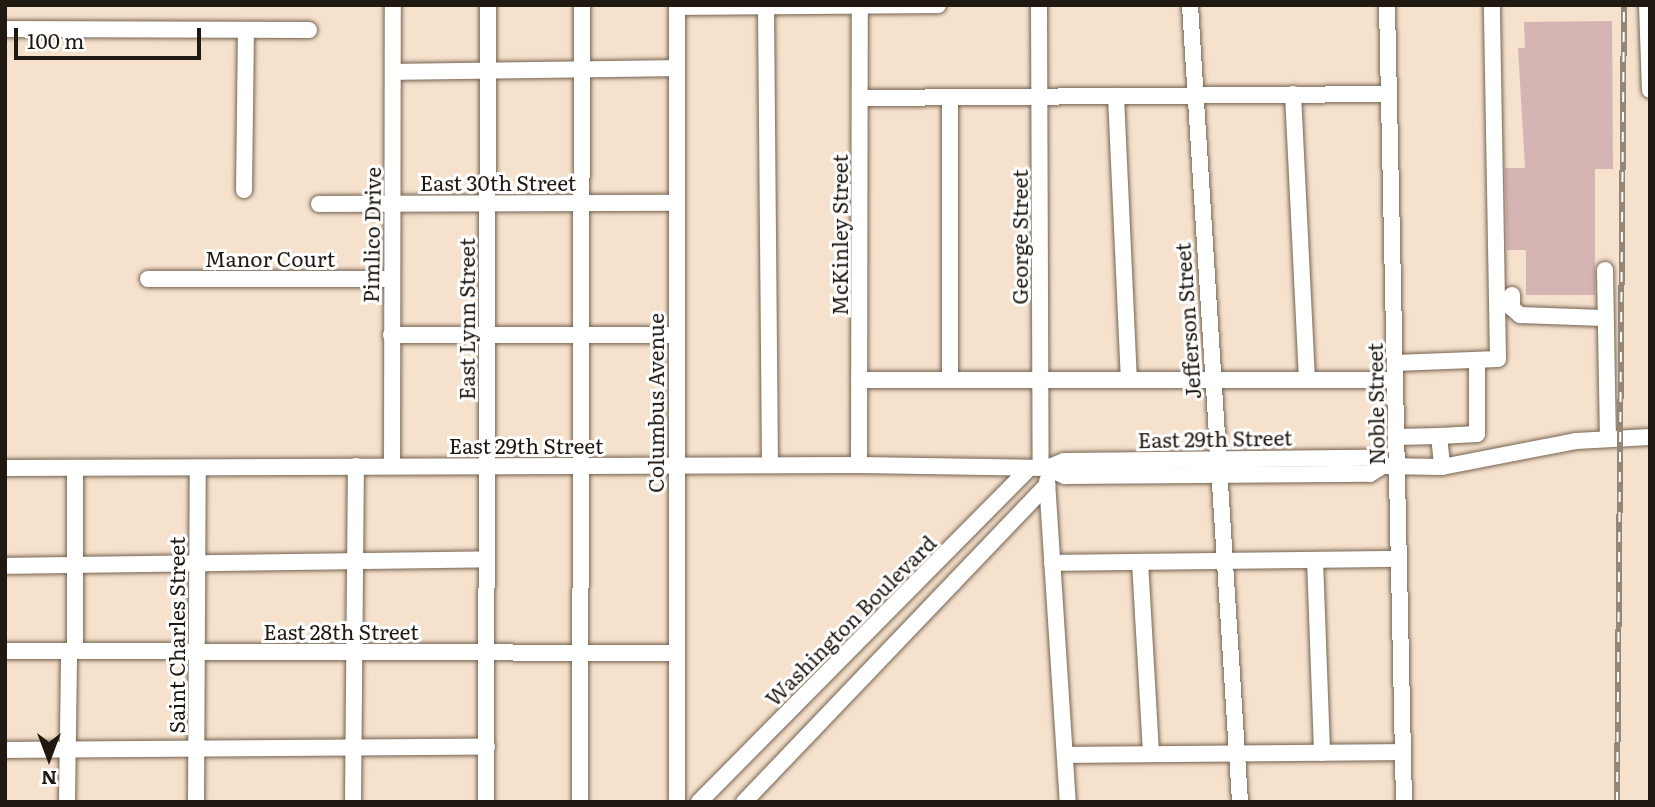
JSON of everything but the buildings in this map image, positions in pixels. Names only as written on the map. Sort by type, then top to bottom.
[{"type":"street","name":"Pimlico Drive","points":[[392,466],[393,5]]},
{"type":"street","name":"East Lynn Street","points":[[486,802],[488,5]]},
{"type":"street","points":[[580,802],[582,5]]},
{"type":"street","points":[[677,6],[938,5]]},
{"type":"street","name":"George Street","points":[[1039,5],[1039,468],[1047,485],[1068,802]]},
{"type":"street","name":"Jefferson Street","points":[[1190,5],[1240,802]]},
{"type":"street","name":"Noble Street","points":[[1387,5],[1397,437],[1390,467],[1399,559],[1404,802]]},
{"type":"street","points":[[859,380],[1307,379],[1395,372],[1498,359],[1492,5]]},
{"type":"street","points":[[1647,5],[1650,90]]},
{"type":"street","name":"Columbus Avenue","points":[[677,6],[677,802]]},
{"type":"street","name":"McKinley Street","points":[[859,465],[860,6]]},
{"type":"street","points":[[770,465],[775,7]]},
{"type":"street","points":[[5,29],[309,30]]},
{"type":"street","points":[[244,190],[246,30]]},
{"type":"street","points":[[393,72],[677,68]]},
{"type":"street","points":[[1293,94],[1307,379]]},
{"type":"street","points":[[860,98],[1389,94]]},
{"type":"street","points":[[1116,96],[1129,379]]},
{"type":"street","points":[[950,98],[950,380]]},
{"type":"street","name":"East 30th Street","points":[[319,204],[677,202]]},
{"type":"street","points":[[1605,270],[1603,318],[1608,439]]},
{"type":"street","name":"Manor Court","points":[[148,279],[391,279]]},
{"type":"street","points":[[1512,295],[1512,308],[1520,315],[1603,318]]},
{"type":"street","points":[[391,335],[676,335]]},
{"type":"street","points":[[1397,437],[1476,433],[1478,363]]},
{"type":"street","points":[[1439,436],[1442,467]]},
{"type":"street","name":"East 29th Street","points":[[5,468],[859,465],[1039,468],[1064,461],[1370,474],[1390,467],[1442,467],[1608,439],[1650,438]]},
{"type":"street","points":[[353,802],[356,467]]},
{"type":"street","points":[[67,802],[75,565],[75,468]]},
{"type":"street","name":"Saint Charles Street","points":[[196,802],[198,468]]},
{"type":"street","name":"Washington Boulevard","points":[[699,802],[1039,468]]},
{"type":"street","points":[[744,802],[1047,485]]},
{"type":"street","points":[[5,566],[487,559]]},
{"type":"street","points":[[1052,563],[1399,559]]},
{"type":"street","points":[[1315,560],[1322,753]]},
{"type":"street","points":[[1140,562],[1151,754]]},
{"type":"street","name":"East 28th Street","points":[[5,651],[676,653]]},
{"type":"street","points":[[5,750],[486,747]]},
{"type":"street","points":[[1065,755],[1403,752]]},
{"type":"railway","points":[[1617,802],[1624,5]]}]
